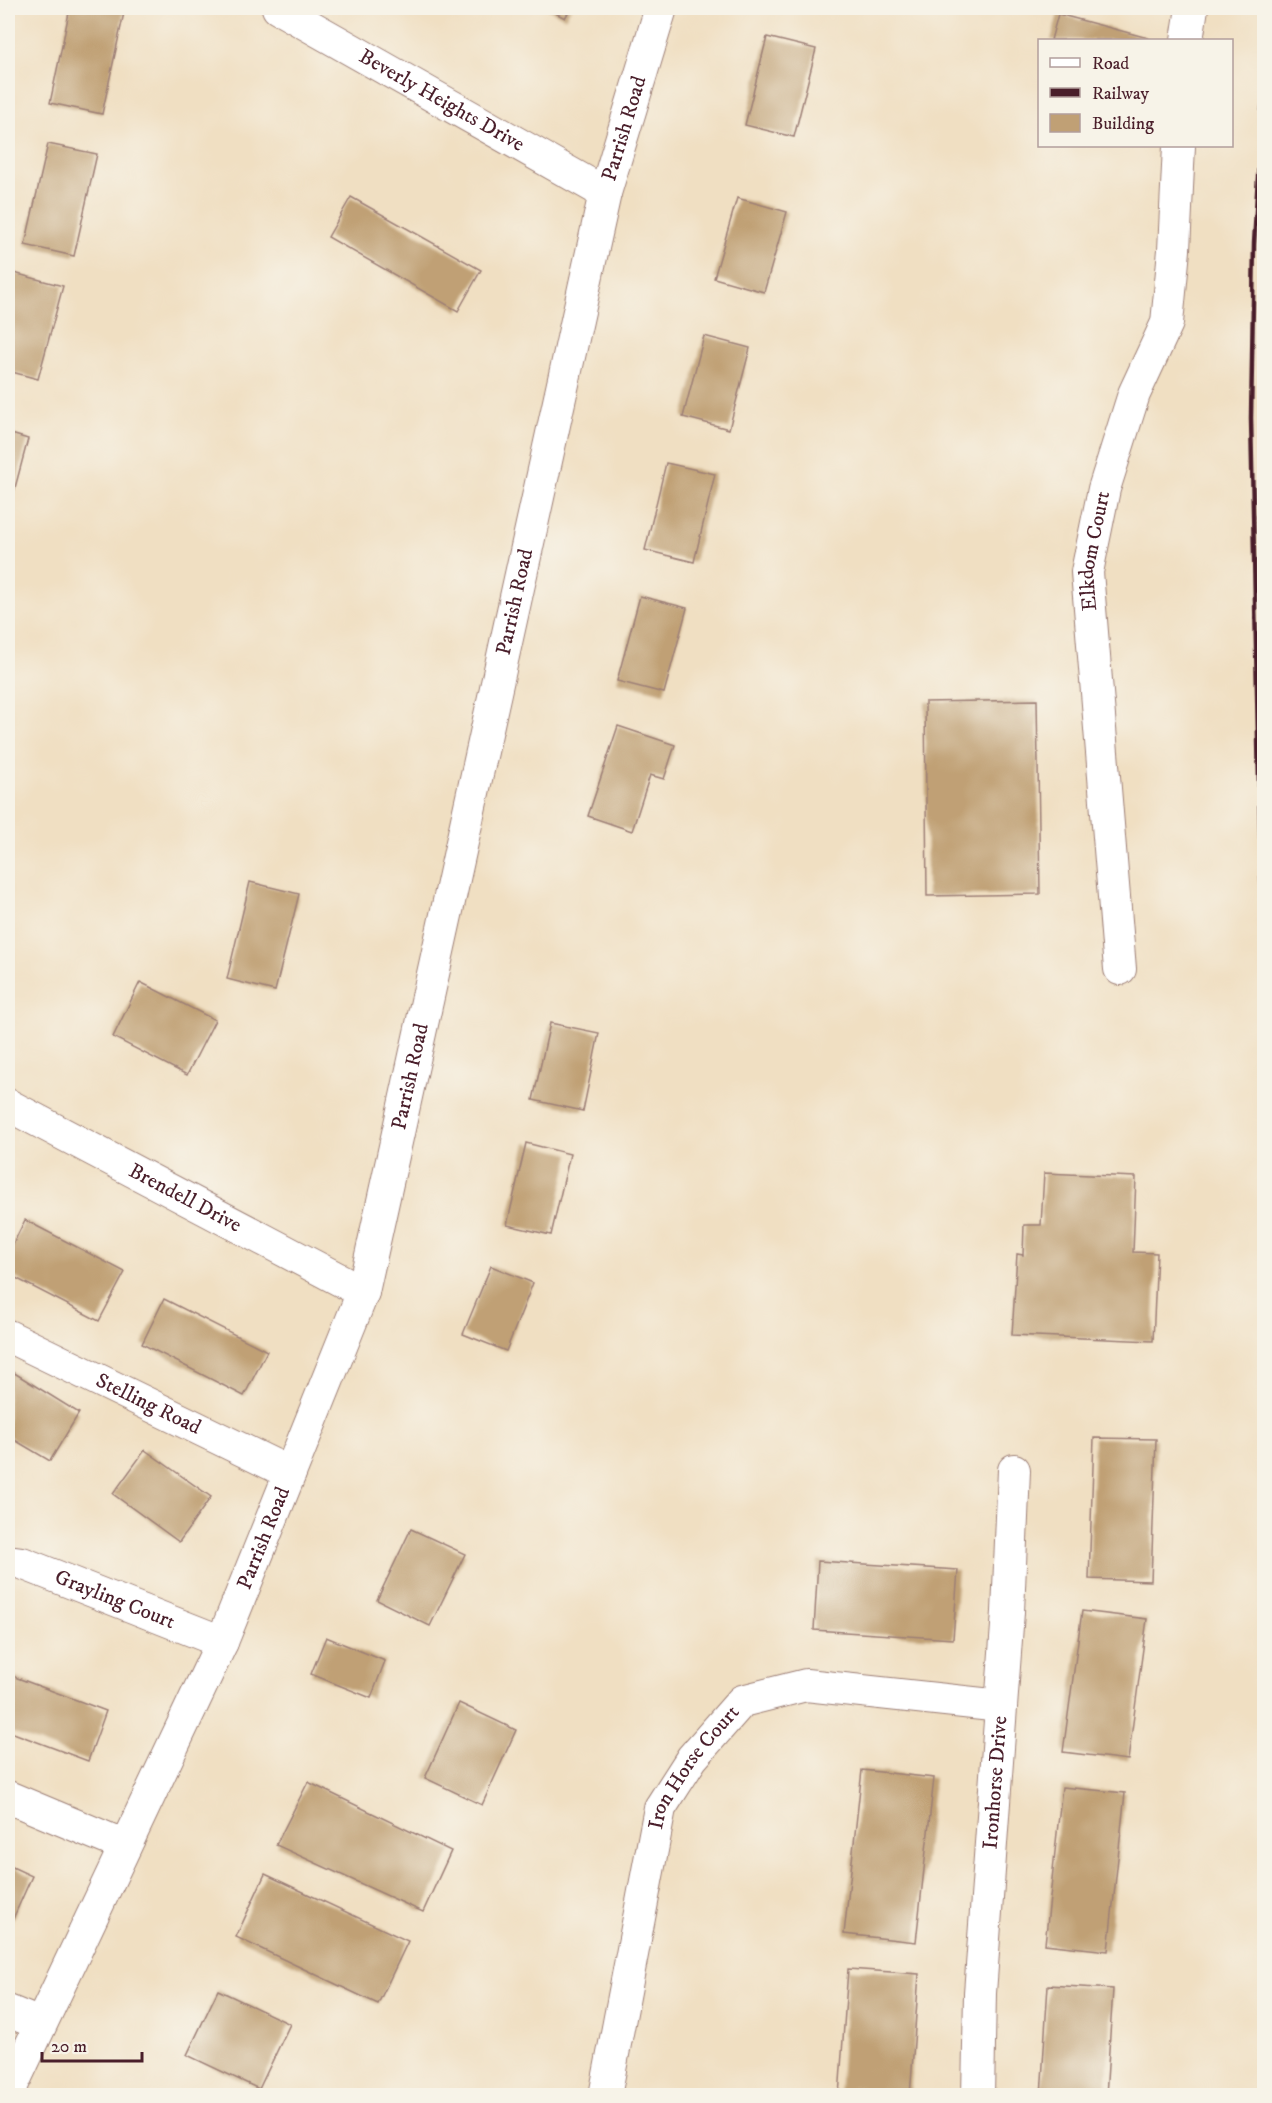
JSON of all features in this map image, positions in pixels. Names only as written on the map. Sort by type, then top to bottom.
[{"type":"street","name":"Beverly Heights Drive","points":[[278,8],[604,193]]},
{"type":"street","name":"Parrish Road","points":[[8,2091],[222,1642],[363,1292],[604,193],[661,8]]},
{"type":"street","points":[[1187,39],[1192,8]]},
{"type":"street","name":"Elkdom Court","points":[[1120,969],[1088,572],[1104,489],[1134,394],[1167,323],[1174,250],[1179,147]]},
{"type":"street","name":"Brendell Drive","points":[[8,1105],[363,1292]]},
{"type":"street","name":"Stelling Road","points":[[8,1336],[290,1473]]},
{"type":"street","name":"Ironhorse Drive","points":[[978,2096],[980,1993],[1001,1706],[1014,1470]]},
{"type":"street","name":"Grayling Court","points":[[8,1561],[22,1563],[222,1642]]},
{"type":"street","name":"Iron Horse Court","points":[[605,2096],[660,1808],[692,1758],[742,1701],[806,1685],[1001,1706]]},
{"type":"street","points":[[8,1797],[125,1846]]},
{"type":"street","points":[[8,2011],[40,2024]]},
{"type":"building","points":[[70,8],[125,8],[102,114],[50,103]]},
{"type":"building","points":[[546,8],[571,8],[565,18]]},
{"type":"building","points":[[1058,14],[1148,38],[1148,39],[1051,39]]},
{"type":"building","points":[[767,37],[816,49],[794,137],[745,125]]},
{"type":"building","points":[[48,144],[97,154],[74,256],[25,245]]},
{"type":"building","points":[[351,197],[481,270],[458,311],[328,237]]},
{"type":"building","points":[[737,198],[787,212],[764,292],[714,278]]},
{"type":"building","points":[[14,273],[63,286],[38,379],[8,371],[8,297]]},
{"type":"building","points":[[704,336],[750,348],[729,429],[683,417]]},
{"type":"building","points":[[8,433],[28,439],[8,514]]},
{"type":"building","points":[[666,463],[715,474],[694,562],[645,550]]},
{"type":"building","points":[[640,596],[687,608],[664,693],[617,681]]},
{"type":"building","points":[[1037,700],[1040,894],[927,896],[925,702]]},
{"type":"building","points":[[618,726],[675,745],[664,779],[650,775],[632,831],[588,816]]},
{"type":"building","points":[[250,882],[299,894],[275,991],[227,979]]},
{"type":"building","points":[[140,982],[215,1020],[187,1075],[113,1037]]},
{"type":"building","points":[[550,1023],[599,1033],[583,1111],[533,1100]]},
{"type":"building","points":[[526,1143],[570,1154],[551,1235],[507,1225]]},
{"type":"building","points":[[1044,1173],[1136,1177],[1133,1252],[1157,1253],[1153,1341],[1012,1335],[1017,1254],[1023,1255],[1024,1225],[1041,1225]]},
{"type":"building","points":[[25,1220],[125,1272],[99,1321],[8,1274],[8,1254]]},
{"type":"building","points":[[491,1266],[533,1283],[506,1351],[463,1334]]},
{"type":"building","points":[[164,1299],[267,1351],[244,1396],[142,1344]]},
{"type":"building","points":[[8,1369],[79,1413],[50,1461],[8,1436]]},
{"type":"building","points":[[1094,1438],[1156,1439],[1151,1581],[1089,1579]]},
{"type":"building","points":[[145,1450],[211,1497],[179,1542],[113,1494]]},
{"type":"building","points":[[411,1529],[465,1554],[430,1626],[377,1600]]},
{"type":"building","points":[[818,1561],[958,1570],[953,1639],[814,1630]]},
{"type":"building","points":[[1082,1611],[1147,1619],[1128,1760],[1063,1752]]},
{"type":"building","points":[[326,1637],[385,1661],[371,1698],[311,1674]]},
{"type":"building","points":[[12,1676],[106,1711],[88,1761],[8,1731],[8,1687]]},
{"type":"building","points":[[459,1703],[516,1730],[482,1805],[425,1778]]},
{"type":"building","points":[[862,1770],[934,1778],[916,1942],[844,1934]]},
{"type":"building","points":[[308,1782],[451,1851],[423,1912],[276,1845]]},
{"type":"building","points":[[1062,1787],[1125,1793],[1108,1951],[1045,1944]]},
{"type":"building","points":[[8,1865],[32,1876],[8,1930]]},
{"type":"building","points":[[265,1874],[408,1941],[378,2004],[236,1937]]},
{"type":"building","points":[[848,1969],[919,1974],[910,2096],[839,2096]]},
{"type":"building","points":[[1048,1985],[1113,1989],[1106,2096],[1041,2096]]},
{"type":"building","points":[[218,1990],[290,2024],[259,2089],[187,2055]]},
{"type":"railway","points":[[1264,75],[1254,244],[1251,418],[1264,1012]]}]
